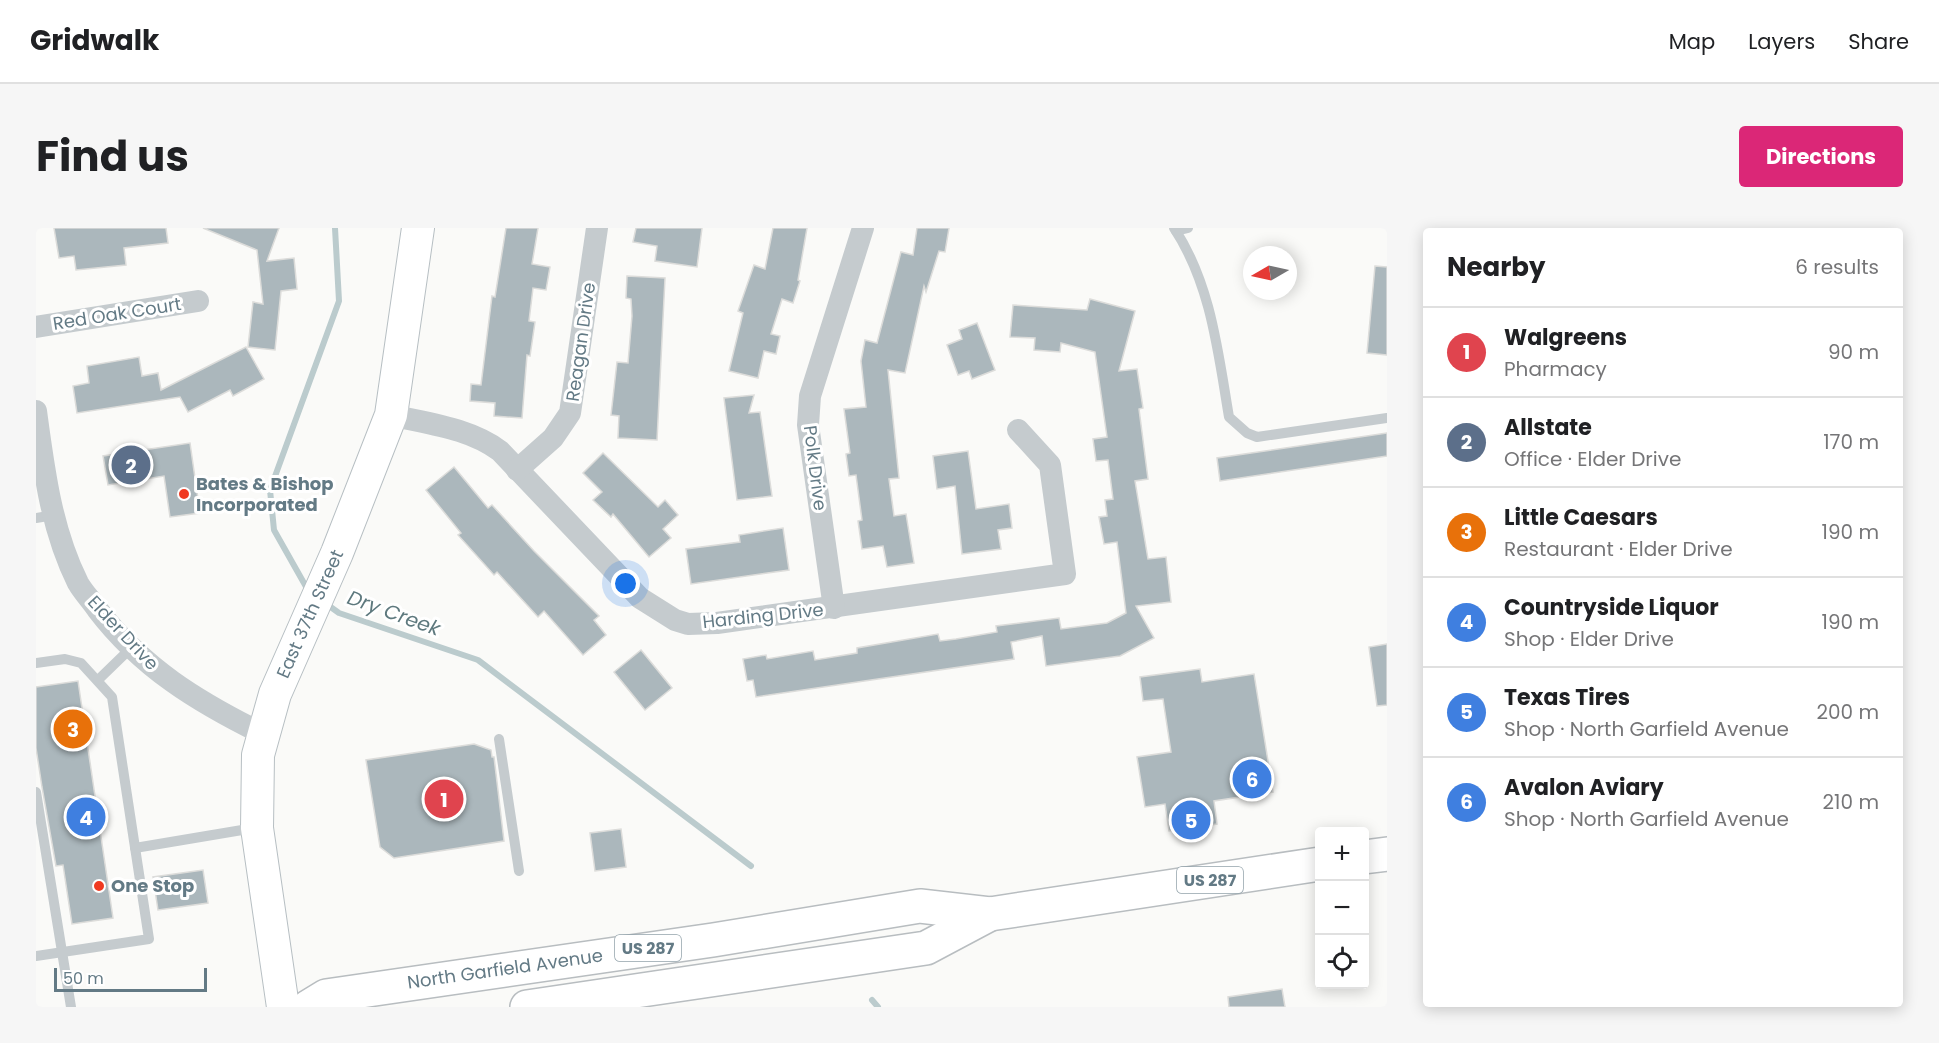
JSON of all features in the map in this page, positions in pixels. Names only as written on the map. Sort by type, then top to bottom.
[{"type":"highway","points":[[1369,856],[1387,854]]},
{"type":"highway","name":"North Garfield Avenue","points":[[308,1007],[326,996],[714,940],[920,906],[990,914],[1315,865]]},
{"type":"highway","name":"North Garfield Avenue","points":[[527,1007],[572,1004],[926,948],[990,914]]},
{"type":"main road","name":"East 37th Street","points":[[283,1007],[257,828],[258,755],[275,694],[337,553],[391,415],[418,228]]},
{"type":"street","name":"Reagan Drive","points":[[517,470],[553,438],[570,413],[597,228]]},
{"type":"street","name":"Polk Drive","points":[[834,608],[808,425],[810,396],[862,228]]},
{"type":"street","name":"Red Oak Court","points":[[36,327],[198,301]]},
{"type":"street","name":"Elder Drive","points":[[36,411],[45,517],[62,543],[79,585],[107,622],[150,666],[205,705],[263,734]]},
{"type":"street","name":"Harding Drive","points":[[391,415],[471,434],[500,451],[640,598],[675,620],[688,624],[717,623],[834,608],[1065,574],[1050,465],[1018,430]]},
{"type":"lane","points":[[1188,228],[1175,230],[1201,281],[1213,324],[1229,417],[1238,426],[1257,437],[1387,418]]},
{"type":"lane","points":[[98,680],[132,647]]},
{"type":"lane","points":[[36,663],[65,658],[81,663],[111,697],[149,939],[36,956]]},
{"type":"lane","points":[[499,739],[519,871]]},
{"type":"lane","points":[[36,792],[71,1007]]},
{"type":"lane","points":[[135,848],[257,828]]},
{"type":"building","points":[[54,228],[166,228],[168,243],[124,248],[126,265],[76,270],[74,256],[59,258]]},
{"type":"building","points":[[203,228],[279,228],[267,261],[294,258],[297,289],[281,291],[275,350],[248,347],[253,302],[263,304],[257,250]]},
{"type":"building","points":[[506,228],[538,228],[532,264],[550,267],[546,290],[533,288],[529,321],[535,322],[530,356],[527,355],[522,418],[494,416],[495,403],[470,401],[471,384],[481,385],[492,296],[495,297]]},
{"type":"building","points":[[636,228],[702,228],[697,267],[655,261],[657,246],[633,242]]},
{"type":"building","points":[[773,228],[807,228],[798,280],[800,281],[793,303],[782,299],[771,334],[780,336],[776,354],[764,351],[758,378],[729,371],[743,313],[738,311],[754,265],[765,269]]},
{"type":"building","points":[[917,228],[949,228],[945,252],[939,251],[926,292],[924,286],[905,373],[888,370],[899,478],[889,479],[894,516],[906,514],[914,563],[887,567],[883,546],[862,549],[858,521],[862,520],[856,475],[849,476],[846,454],[850,453],[844,409],[866,407],[861,361],[865,340],[877,343],[901,252],[913,255]]},
{"type":"building","points":[[1375,266],[1387,267],[1387,355],[1367,353]]},
{"type":"building","points":[[627,276],[665,278],[657,440],[618,438],[619,416],[611,415],[617,362],[628,363],[632,316],[631,299],[626,298]]},
{"type":"building","points":[[1090,299],[1135,311],[1119,371],[1137,369],[1143,408],[1139,409],[1148,479],[1135,481],[1148,559],[1166,557],[1171,602],[1136,606],[1154,638],[1120,656],[1046,666],[1042,636],[1011,642],[1014,659],[756,697],[753,680],[747,681],[743,659],[766,655],[767,659],[813,651],[815,660],[857,653],[857,648],[938,634],[940,641],[956,639],[997,632],[996,626],[1059,618],[1061,629],[1107,623],[1126,613],[1117,542],[1104,544],[1099,517],[1107,516],[1105,500],[1113,499],[1108,460],[1096,461],[1093,439],[1107,437],[1095,352],[1061,343],[1060,352],[1034,350],[1035,338],[1010,337],[1013,305],[1087,310]]},
{"type":"building","points":[[977,323],[995,370],[972,379],[969,371],[958,375],[947,345],[962,339],[959,330]]},
{"type":"building","points":[[246,347],[264,379],[233,396],[230,390],[188,412],[180,397],[77,413],[73,386],[89,383],[87,366],[139,357],[142,376],[158,373],[161,390]]},
{"type":"building","points":[[754,395],[749,413],[760,412],[772,496],[737,500],[724,398]]},
{"type":"building","points":[[1387,433],[1387,456],[1220,481],[1217,458]]},
{"type":"building","points":[[190,443],[200,513],[170,517],[164,476],[108,485],[103,456]]},
{"type":"building","points":[[968,451],[976,509],[1009,504],[1012,528],[998,530],[1001,549],[962,554],[955,486],[937,489],[933,456]]},
{"type":"building","points":[[603,453],[658,507],[665,500],[678,515],[663,529],[671,538],[649,557],[613,514],[611,517],[593,500],[602,492],[583,473]]},
{"type":"building","points":[[454,467],[488,508],[492,505],[599,616],[594,620],[606,635],[583,655],[544,611],[538,617],[497,572],[494,575],[458,535],[461,533],[426,490]]},
{"type":"building","points":[[783,528],[789,570],[691,584],[686,549],[740,542],[739,535]]},
{"type":"building","points":[[1387,644],[1387,705],[1377,706],[1369,647]]},
{"type":"building","points":[[641,650],[672,688],[645,710],[614,672]]},
{"type":"building","points":[[1200,669],[1202,682],[1254,674],[1273,792],[1214,801],[1217,824],[1169,831],[1165,804],[1145,807],[1137,757],[1171,752],[1163,699],[1143,701],[1140,677]]},
{"type":"building","points":[[78,681],[113,918],[72,924],[63,865],[56,866],[36,748],[36,687]]},
{"type":"building","points":[[474,744],[491,750],[492,757],[494,757],[504,841],[394,858],[380,847],[366,760]]},
{"type":"building","points":[[621,829],[626,867],[595,871],[590,833]]},
{"type":"building","points":[[203,870],[208,903],[158,910],[153,877]]},
{"type":"building","points":[[1282,989],[1285,1007],[1229,1007],[1228,997]]},
{"type":"waterway","name":"Dry Creek","points":[[309,592],[274,530],[270,490],[339,301],[335,228]]},
{"type":"waterway","name":"Dry Creek","points":[[325,603],[339,613],[478,660],[751,866]]},
{"type":"waterway","name":"Dry Creek","points":[[872,1000],[878,1007]]},
{"type":"place","name":"Allstate","points":[[131,465]]},
{"type":"place","name":"Bates & Bishop Incorporated","points":[[184,494]]},
{"type":"place","name":"Little Caesars","points":[[73,729]]},
{"type":"place","name":"Avalon Aviary","points":[[1252,779]]},
{"type":"place","name":"Walgreens","points":[[444,799]]},
{"type":"place","name":"Countryside Liquor","points":[[86,817]]},
{"type":"place","name":"Texas Tires","points":[[1191,820]]},
{"type":"place","name":"One Stop","points":[[99,886]]}]
